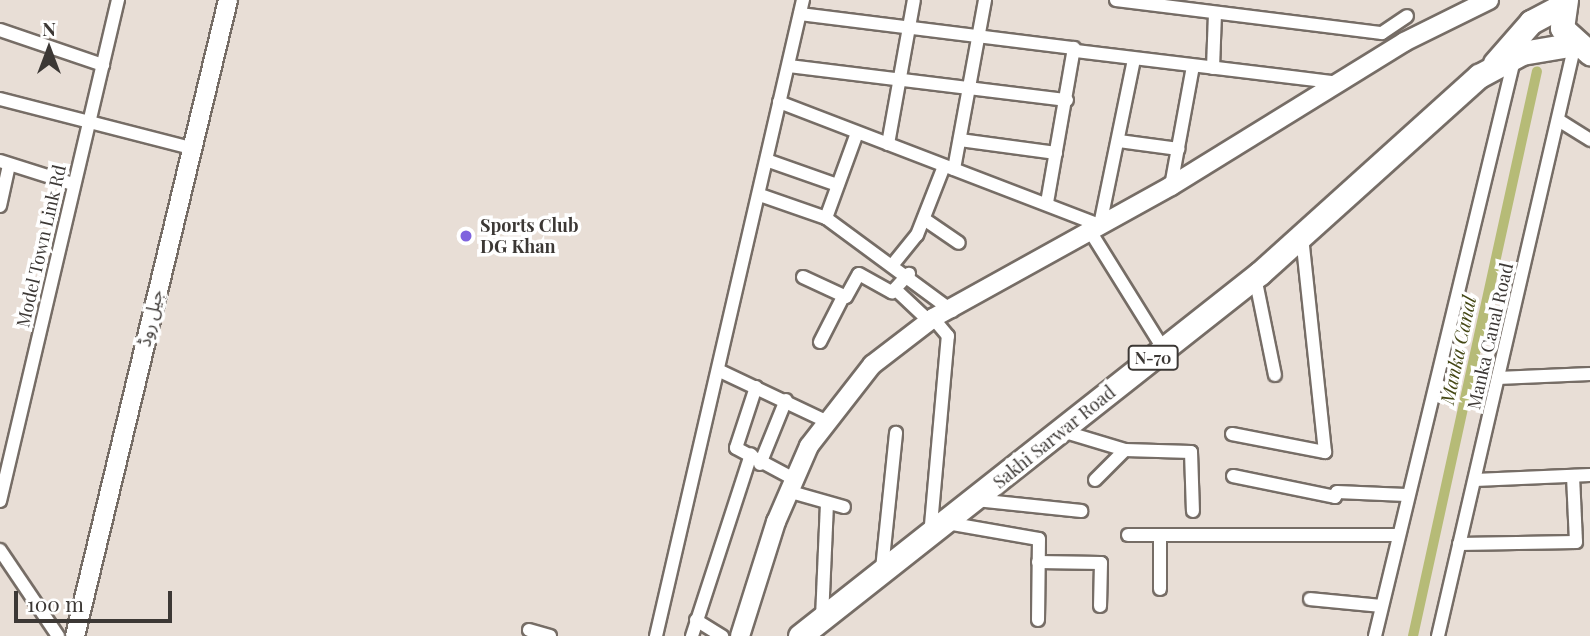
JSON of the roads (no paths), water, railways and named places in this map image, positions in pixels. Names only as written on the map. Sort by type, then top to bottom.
[{"type":"highway","points":[[1516,45],[1531,0]]},
{"type":"highway","name":"Sakhi Sarwar Road","points":[[803,635],[1255,278],[1563,2]]},
{"type":"highway","name":"N-70","points":[[1563,2],[1562,28],[1583,49]]},
{"type":"highway","name":"Sakhi Sarwar Road","points":[[1516,45],[1583,49]]},
{"type":"street","name":"Model Town Link Rd","points":[[0,496],[118,0]]},
{"type":"street","name":"جیل روڈ","points":[[75,636],[228,0]]},
{"type":"street","points":[[656,636],[769,161],[779,103],[803,0]]},
{"type":"street","points":[[888,144],[914,0]]},
{"type":"street","points":[[894,263],[924,219],[960,140],[985,0]]},
{"type":"street","points":[[1116,0],[1382,33],[1407,16]]},
{"type":"street","points":[[740,636],[793,486],[828,422],[872,365],[931,320],[952,311],[1171,186],[1388,54],[1489,0]]},
{"type":"street","points":[[800,14],[1134,59],[1339,83]]},
{"type":"street","points":[[1213,68],[1215,14]]},
{"type":"street","points":[[0,30],[103,65]]},
{"type":"street","points":[[1382,33],[1388,54]]},
{"type":"street","points":[[1374,636],[1516,45]]},
{"type":"street","name":"Manka Canal Road","points":[[1438,636],[1560,121],[1583,49]]},
{"type":"street","points":[[1047,202],[1076,51]]},
{"type":"street","points":[[1095,228],[1119,141],[1134,59]]},
{"type":"street","points":[[789,66],[1067,100]]},
{"type":"street","points":[[1171,186],[1193,66]]},
{"type":"street","points":[[0,99],[88,126],[191,148]]},
{"type":"street","points":[[779,103],[1047,202],[1095,228],[1164,350]]},
{"type":"street","points":[[1560,121],[1590,140]]},
{"type":"street","points":[[826,218],[857,133]]},
{"type":"street","points":[[960,140],[1056,153]]},
{"type":"street","points":[[1119,141],[1178,149]]},
{"type":"street","points":[[769,161],[837,185]]},
{"type":"street","points":[[0,204],[5,163],[73,184]]},
{"type":"street","points":[[761,195],[826,218],[909,274],[952,311]]},
{"type":"street","points":[[924,219],[959,243]]},
{"type":"street","points":[[1233,434],[1325,452],[1302,237]]},
{"type":"street","points":[[820,342],[843,297],[859,274],[895,289],[948,336],[938,530],[1039,539],[1038,620]]},
{"type":"street","points":[[895,289],[909,274]]},
{"type":"street","points":[[803,278],[843,297]]},
{"type":"street","points":[[1255,278],[1275,375]]},
{"type":"street","points":[[720,371],[828,422]]},
{"type":"street","points":[[1498,378],[1590,374]]},
{"type":"street","points":[[756,387],[736,447],[751,454],[793,486],[827,503],[844,507]]},
{"type":"street","points":[[761,464],[786,400]]},
{"type":"street","points":[[1062,431],[1125,450],[1191,452],[1193,511]]},
{"type":"street","points":[[882,570],[896,433]]},
{"type":"street","points":[[1095,480],[1125,450]]},
{"type":"street","points":[[692,636],[751,454]]},
{"type":"street","points":[[1475,480],[1590,475]]},
{"type":"street","points":[[1460,544],[1576,542],[1573,476]]},
{"type":"street","points":[[1233,477],[1335,497],[1336,492],[1406,495]]},
{"type":"street","points":[[976,500],[1082,511]]},
{"type":"street","points":[[822,619],[827,503]]},
{"type":"street","points":[[1128,535],[1397,535]]},
{"type":"street","points":[[1160,536],[1160,589]]},
{"type":"street","points":[[0,550],[58,636]]},
{"type":"street","points":[[1038,562],[1101,564],[1100,606]]},
{"type":"street","points":[[1310,599],[1381,606]]},
{"type":"street","points":[[696,620],[722,636]]},
{"type":"street","points":[[528,630],[550,636]]},
{"type":"waterway","name":"Manka Canal","points":[[1413,636],[1537,71]]},
{"type":"place","name":"Sports Club DG Khan","points":[[466,236]]}]
